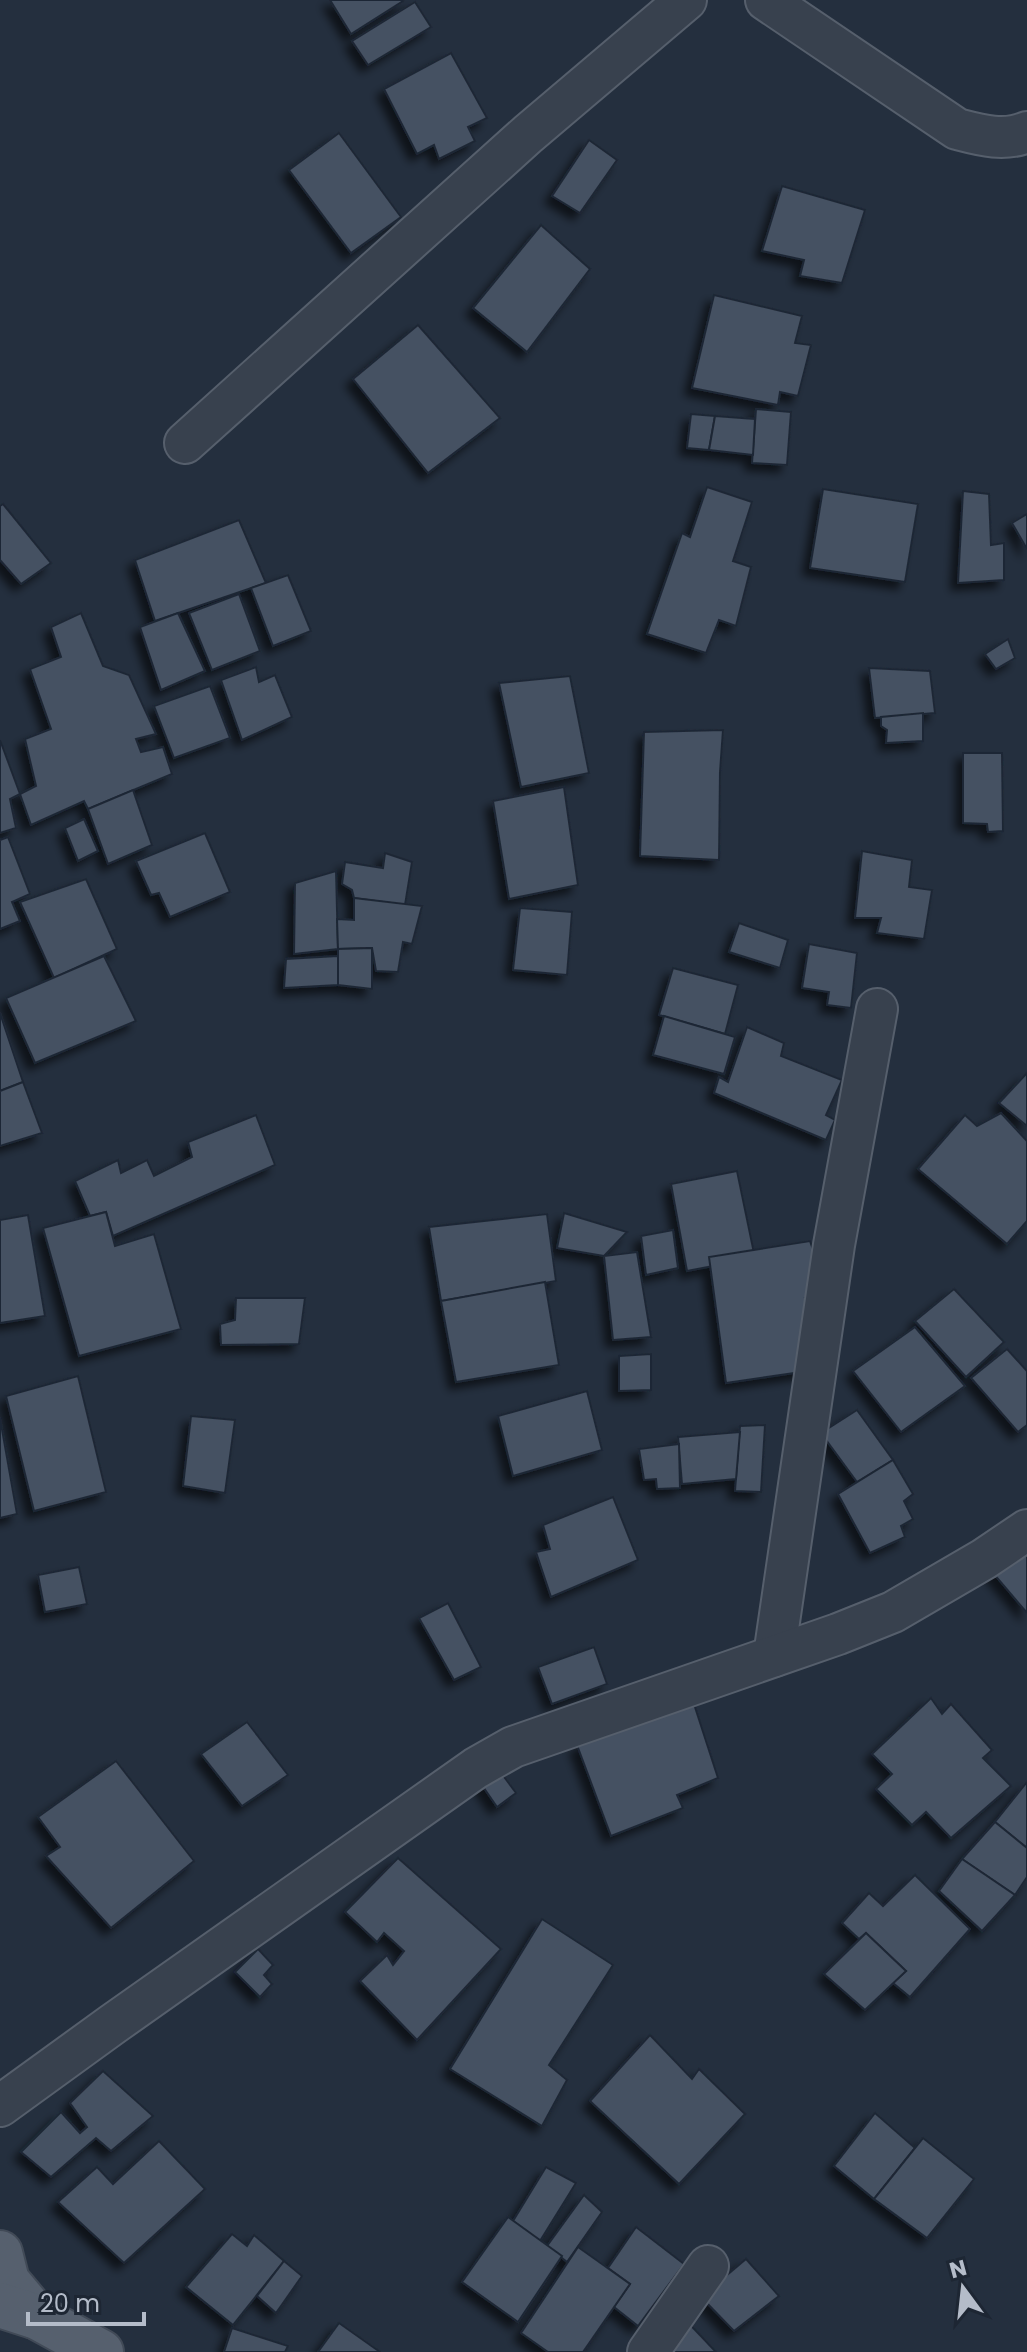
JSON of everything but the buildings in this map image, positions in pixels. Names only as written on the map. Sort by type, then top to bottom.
[{"type":"main road","points":[[0,2253],[18,2311],[101,2352]]},
{"type":"street","points":[[185,443],[528,134],[686,0]]},
{"type":"street","points":[[766,0],[957,129],[984,136],[1016,136],[1027,132]]},
{"type":"street","points":[[774,1656],[834,1245],[877,1009]]},
{"type":"street","points":[[0,2106],[476,1768],[513,1747],[893,1612],[1027,1530]]},
{"type":"street","points":[[648,2352],[708,2266]]}]
